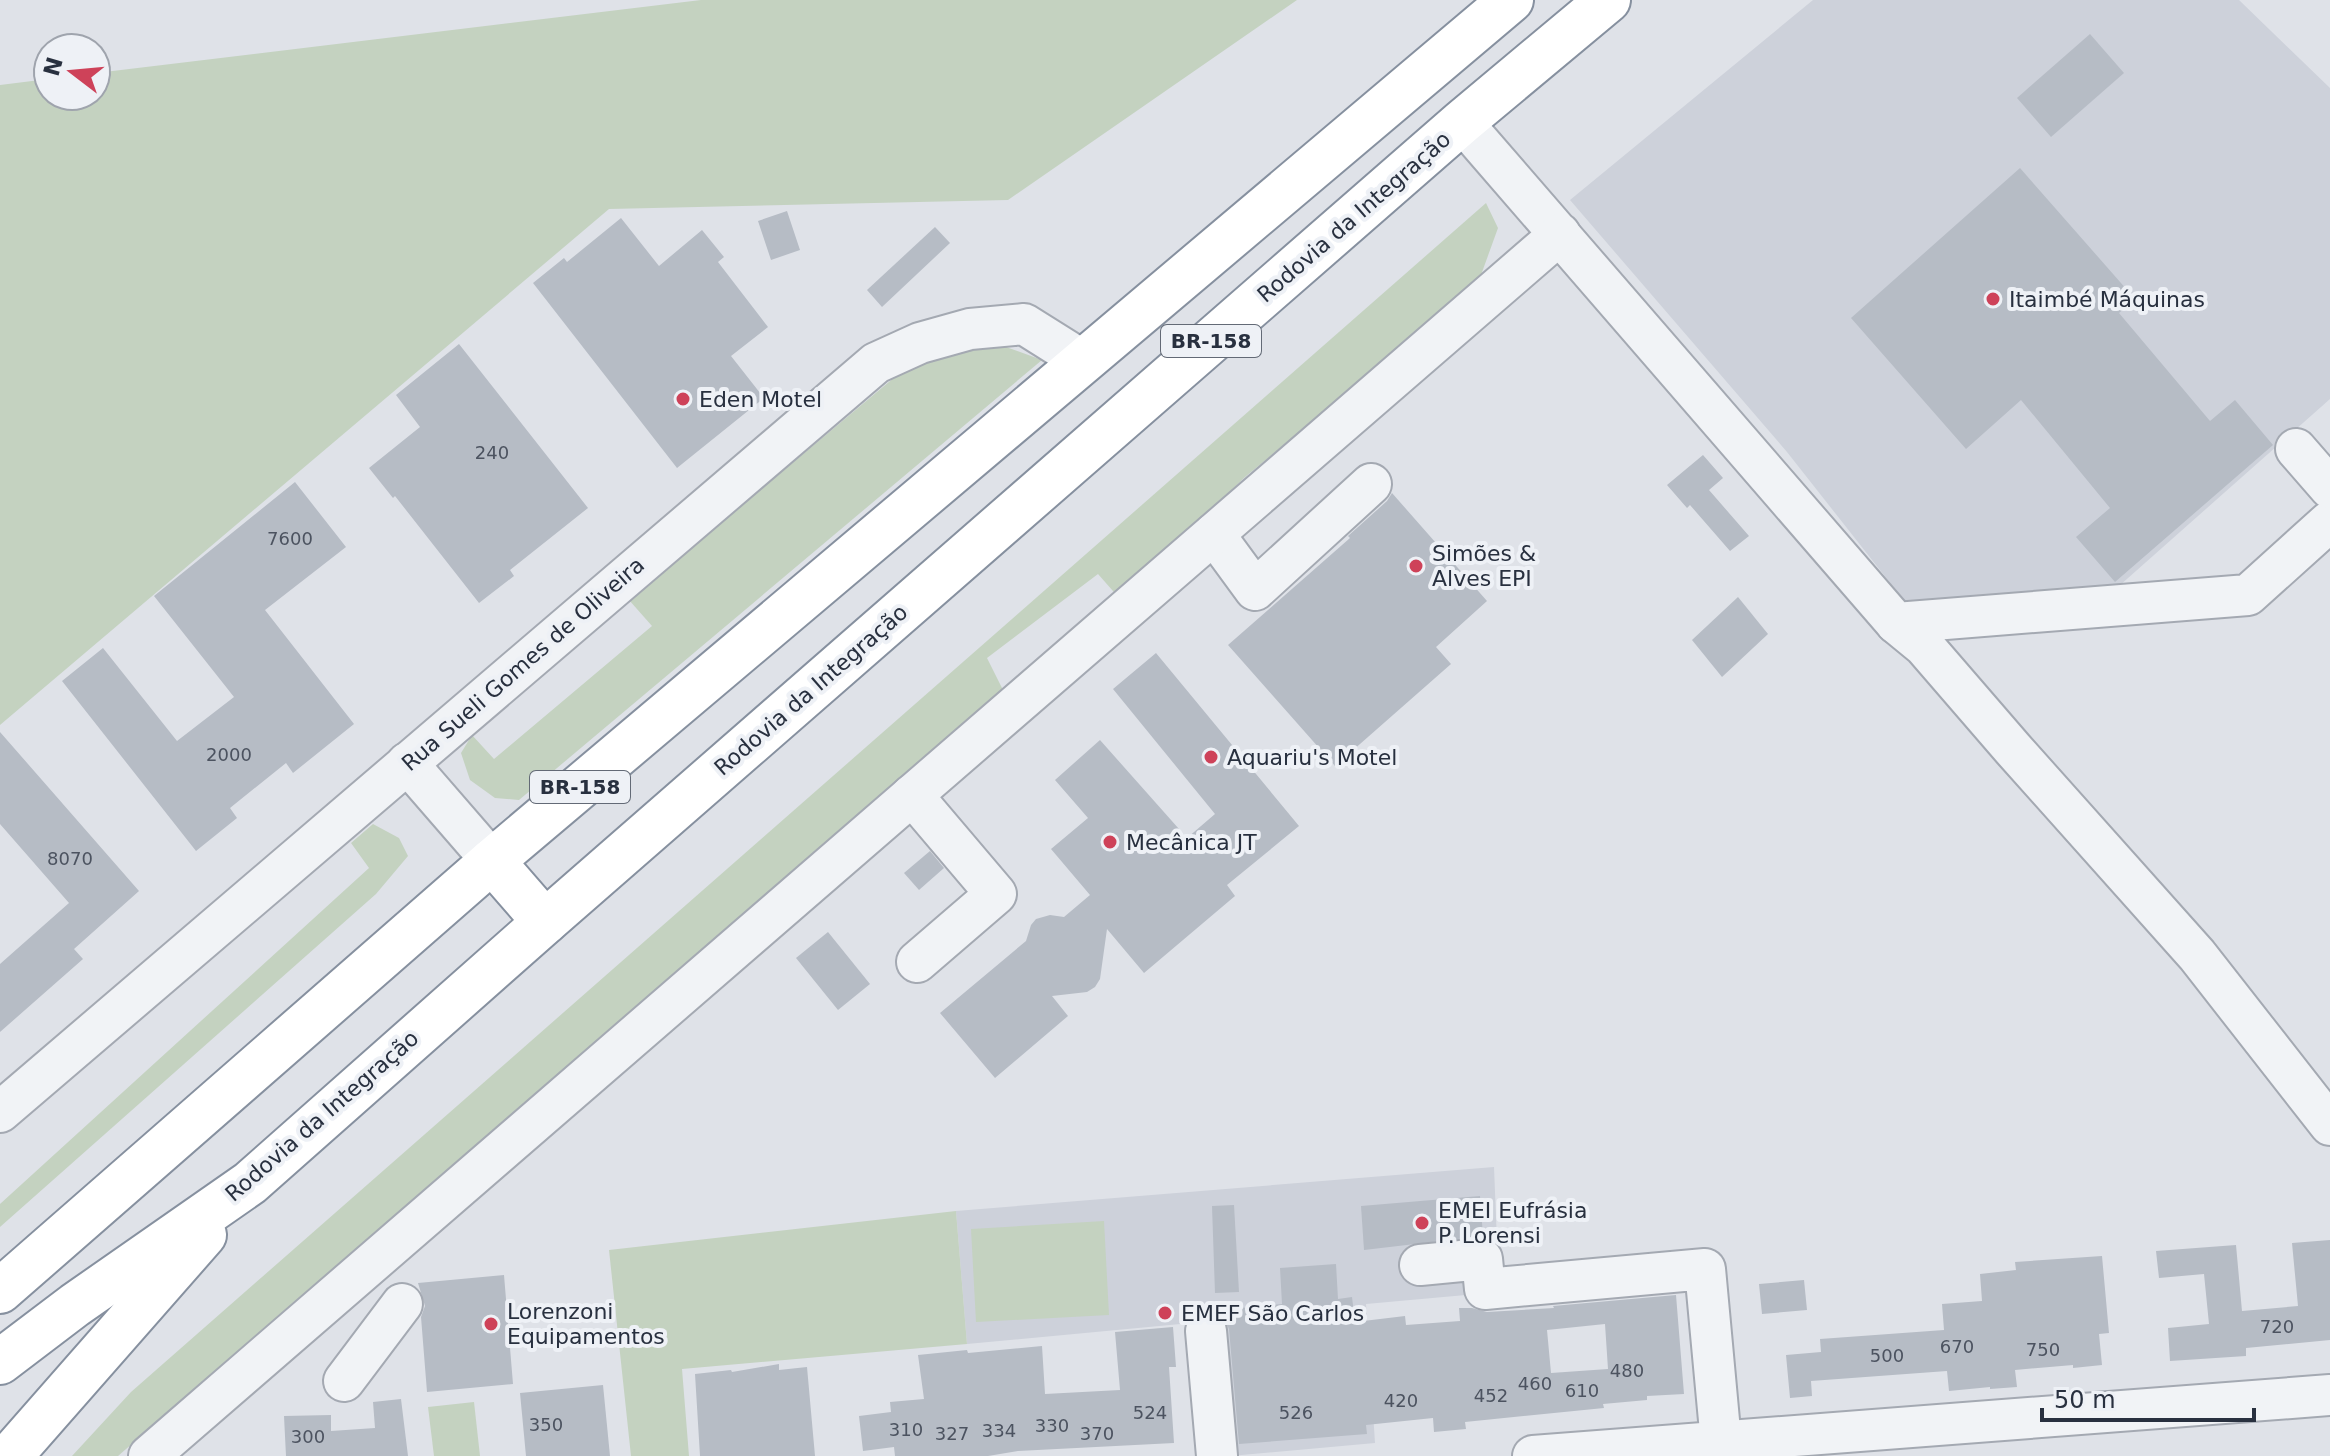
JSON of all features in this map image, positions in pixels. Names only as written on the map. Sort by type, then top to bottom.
[{"type":"highway","name":"BR-158","points":[[0,1291],[492,861],[1511,0]]},
{"type":"highway","name":"Rodovia da Integração","points":[[0,1362],[75,1305],[250,1183],[1462,122],[1608,0]]},
{"type":"highway","points":[[1422,75],[1462,122]]},
{"type":"highway","points":[[492,861],[545,922]]},
{"type":"highway","points":[[10,1456],[250,1183]]},
{"type":"street","points":[[1462,122],[1896,623],[1924,646],[2197,955],[2330,1125]]},
{"type":"street","points":[[149,1456],[1560,234]]},
{"type":"street","name":"Rua Sueli Gomes de Oliveira","points":[[0,1112],[876,363],[920,343],[970,329],[1024,324],[1083,361]]},
{"type":"street","points":[[2296,449],[2330,488]]},
{"type":"street","points":[[1214,534],[1255,590],[1371,484]]},
{"type":"street","points":[[1896,623],[2248,595],[2330,521]]},
{"type":"street","points":[[407,763],[492,861]]},
{"type":"street","points":[[912,795],[996,894],[917,962]]},
{"type":"street","points":[[1420,1265],[1482,1259],[1485,1289],[1705,1269],[1721,1442]]},
{"type":"street","points":[[311,1315],[353,1369],[402,1304]]},
{"type":"street","points":[[1206,1331],[1217,1456]]},
{"type":"street","points":[[1533,1456],[2330,1395]]},
{"type":"shaded area","name":"Itaimbé Máquinas","points":[[1813,0],[2239,0],[2330,88],[2330,399],[2101,602],[1906,603],[1787,452],[1570,200]]},
{"type":"shaded area","name":"EMEF São Carlos","points":[[1494,1167],[1499,1292],[1366,1304],[1375,1443],[1230,1456],[1191,1323],[967,1344],[956,1211]]},
{"type":"green space","points":[[701,0],[1297,0],[1008,200],[609,209],[0,725],[0,85],[32,81],[32,112],[112,112],[112,71]]},
{"type":"green space","points":[[1486,203],[1498,228],[1481,275],[1408,342],[1245,477],[1120,599],[1098,574],[987,658],[1003,690],[118,1456],[72,1456],[131,1392]]},
{"type":"green space","points":[[1006,347],[1042,360],[519,800],[495,798],[470,780],[461,753],[472,735],[494,759],[652,626],[629,600],[896,376],[951,352]]},
{"type":"green space","points":[[373,824],[399,838],[408,856],[376,894],[0,1227],[0,1204],[369,868],[351,843]]},
{"type":"green space","points":[[956,1211],[967,1344],[682,1369],[689,1456],[631,1456],[609,1250]]},
{"type":"green space","points":[[1104,1221],[1109,1315],[976,1322],[971,1229]]},
{"type":"green space","points":[[474,1402],[480,1456],[434,1456],[428,1407]]},
{"type":"building","points":[[2090,34],[2124,73],[2051,137],[2017,98]]},
{"type":"building","points":[[2020,168],[2135,299],[2119,313],[2210,421],[2235,400],[2273,445],[2115,582],[2076,537],[2110,508],[2021,400],[1966,449],[1851,318]]},
{"type":"building","points":[[787,211],[800,250],[771,260],[758,221]]},
{"type":"building","points":[[621,218],[659,266],[702,230],[724,257],[718,262],[768,327],[731,356],[764,398],[677,468],[533,283],[564,258],[567,262]]},
{"type":"building","points":[[935,227],[950,243],[882,307],[867,290]]},
{"type":"building","points":[[459,344],[588,508],[510,570],[514,576],[479,603],[395,496],[393,498],[369,468],[420,427],[396,395]]},
{"type":"building","points":[[1703,455],[1723,478],[1709,490],[1749,536],[1730,551],[1690,505],[1687,508],[1667,485]]},
{"type":"building","points":[[295,482],[346,547],[265,610],[354,724],[293,773],[286,763],[230,808],[237,818],[196,851],[62,681],[103,648],[177,741],[234,697],[154,596]]},
{"type":"building","points":[[1392,493],[1487,601],[1436,647],[1451,664],[1335,766],[1228,645],[1350,538],[1348,536]]},
{"type":"building","points":[[1738,597],[1768,634],[1722,677],[1692,640]]},
{"type":"building","points":[[1156,653],[1299,826],[1227,885],[1235,896],[1144,973],[1107,929],[1100,979],[1095,987],[1087,992],[1052,996],[1068,1016],[995,1078],[940,1013],[1026,941],[1036,919],[1050,915],[1064,917],[1090,895],[1051,849],[1088,818],[1055,780],[1100,740],[1187,838],[1215,814],[1113,689]]},
{"type":"building","points":[[0,732],[139,891],[74,949],[83,959],[0,1032],[0,964],[69,903],[0,824]]},
{"type":"building","points":[[930,851],[944,868],[919,890],[904,873]]},
{"type":"building","points":[[828,932],[870,984],[838,1010],[796,958]]},
{"type":"building","name":"EMEI Eufrásia P. Lorensi","points":[[1480,1196],[1483,1236],[1364,1250],[1361,1206]]},
{"type":"building","points":[[1234,1205],[1239,1292],[1215,1293],[1212,1206]]},
{"type":"building","points":[[2330,1240],[2330,1340],[2246,1348],[2246,1356],[2170,1361],[2168,1328],[2209,1324],[2204,1274],[2159,1278],[2156,1251],[2236,1245],[2242,1311],[2298,1306],[2292,1243]]},
{"type":"building","points":[[2102,1256],[2109,1333],[2099,1334],[2102,1365],[2015,1370],[2017,1387],[1990,1389],[1949,1391],[1947,1371],[1811,1381],[1812,1396],[1790,1398],[1786,1355],[1821,1352],[1820,1339],[1944,1330],[1942,1304],[1982,1301],[1980,1274],[2016,1270],[2015,1262]]},
{"type":"building","points":[[1336,1264],[1338,1299],[1352,1297],[1355,1322],[1405,1316],[1406,1325],[1460,1321],[1459,1308],[1487,1312],[1554,1308],[1676,1295],[1684,1394],[1647,1396],[1647,1400],[1603,1404],[1604,1408],[1465,1422],[1466,1429],[1434,1432],[1433,1418],[1366,1425],[1367,1434],[1239,1444],[1229,1329],[1220,1310],[1282,1304],[1280,1268]],"holes":[[[1605,1324],[1608,1369],[1551,1373],[1547,1330]]]},
{"type":"building","points":[[504,1275],[513,1384],[427,1392],[421,1317],[425,1306],[418,1283]]},
{"type":"building","points":[[1804,1280],[1807,1310],[1762,1314],[1759,1284]]},
{"type":"building","points":[[1173,1327],[1176,1367],[1169,1367],[1174,1443],[1018,1451],[988,1456],[895,1456],[894,1447],[863,1451],[859,1416],[891,1412],[890,1402],[924,1399],[918,1355],[1042,1346],[1045,1394],[1120,1390],[1115,1332]]},
{"type":"building","points":[[779,1364],[779,1370],[807,1367],[815,1456],[700,1456],[695,1374]]},
{"type":"building","points":[[603,1385],[610,1456],[526,1456],[520,1393]]},
{"type":"building","points":[[401,1399],[408,1456],[286,1456],[284,1416],[331,1415],[331,1431],[375,1428],[373,1402]]},
{"type":"place","name":"Itaimbé Máquinas","points":[[1993,299]]},
{"type":"place","name":"Eden Motel","points":[[683,399]]},
{"type":"place","name":"Simões & Alves EPI","points":[[1416,566]]},
{"type":"place","name":"Aquariu's Motel","points":[[1211,757]]},
{"type":"place","name":"Mecânica JT","points":[[1110,842]]},
{"type":"place","name":"EMEI Eufrásia P. Lorensi","points":[[1422,1223]]},
{"type":"place","name":"EMEF São Carlos","points":[[1165,1313]]},
{"type":"place","name":"Lorenzoni Equipamentos","points":[[491,1324]]}]
